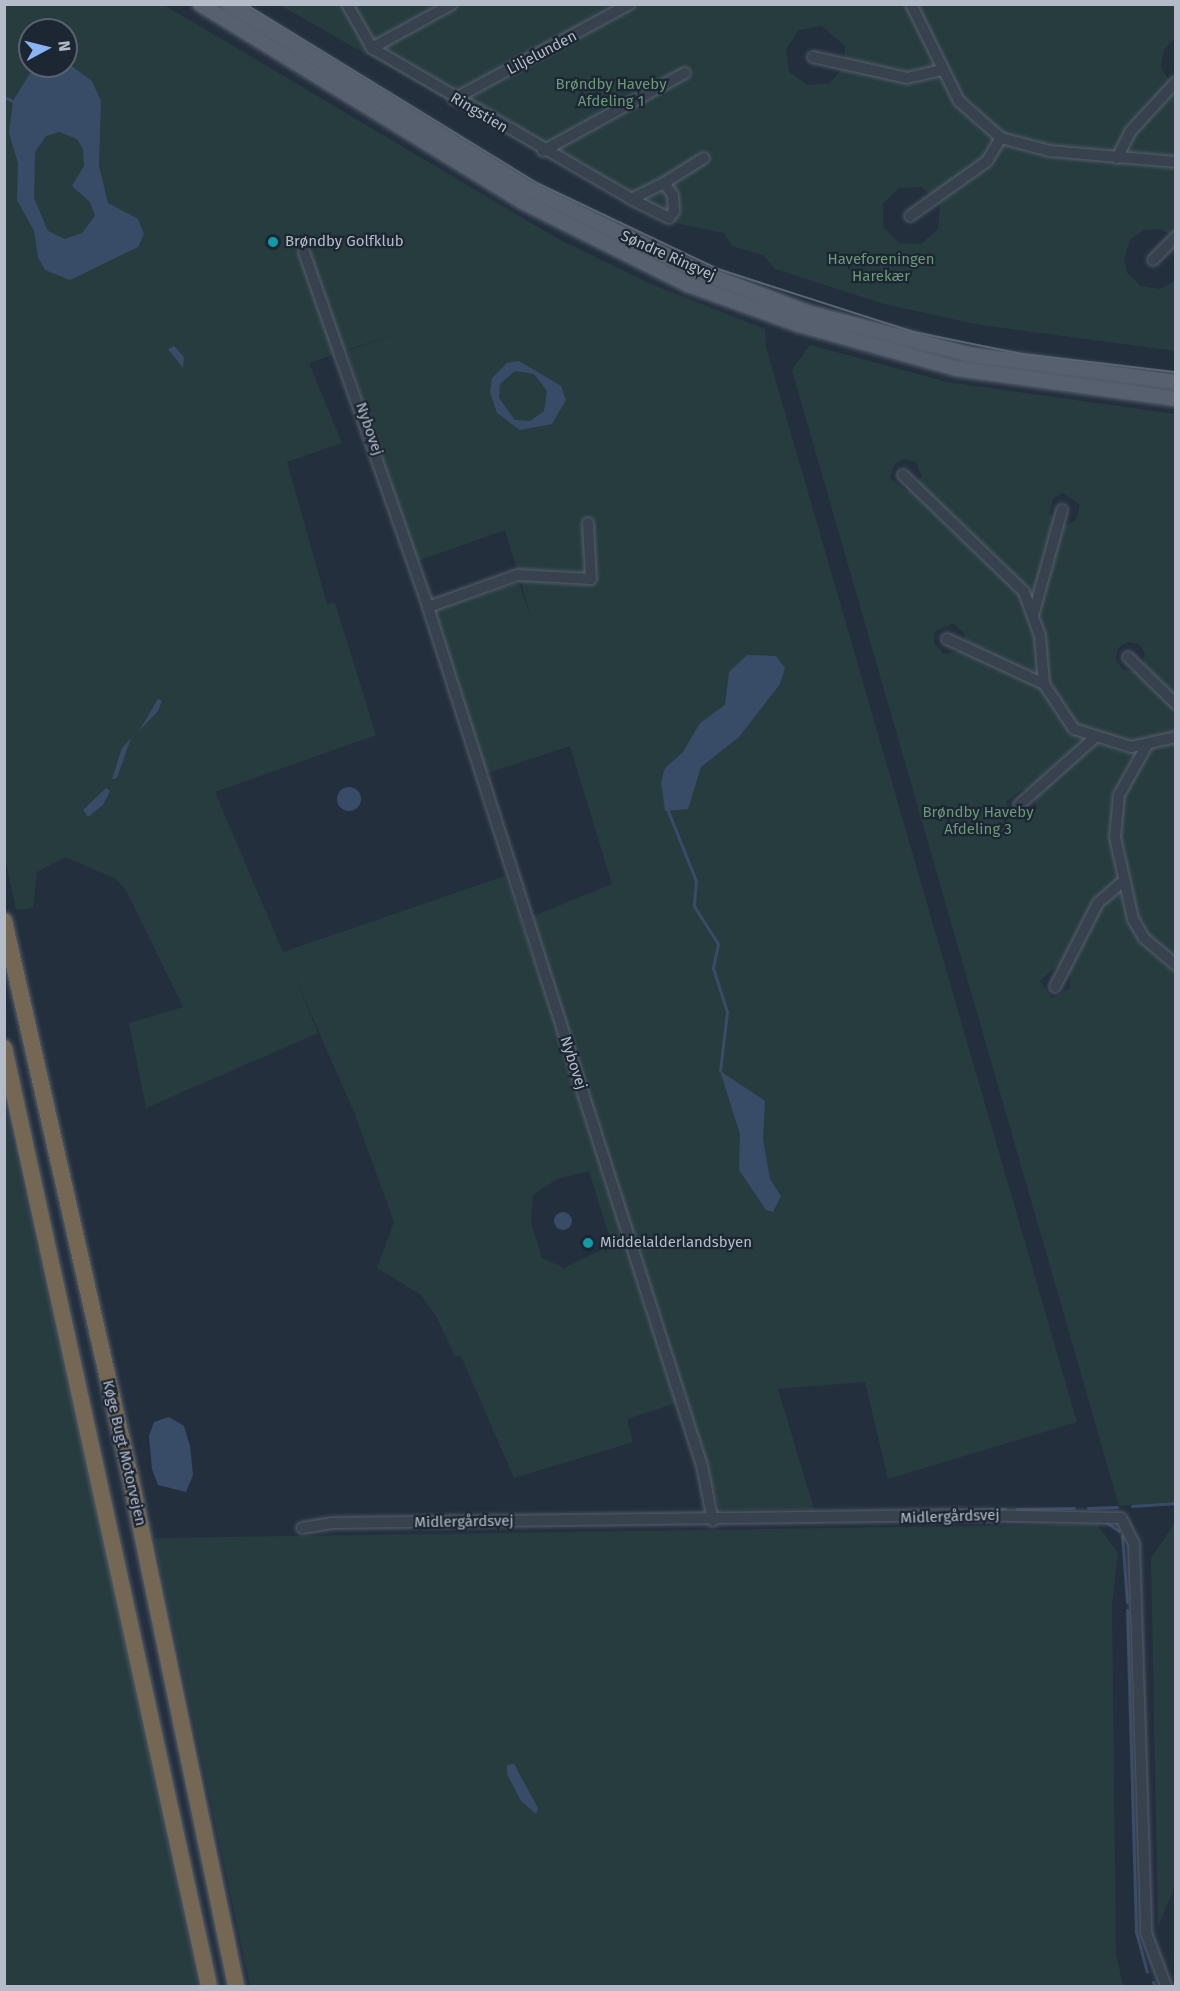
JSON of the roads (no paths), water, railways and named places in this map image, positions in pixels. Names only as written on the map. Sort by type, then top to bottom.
[{"type":"highway","name":"Køge Bugt Motorvejen","points":[[4,921],[129,1471],[236,1986]]},
{"type":"highway","name":"Køge Bugt Motorvejen","points":[[4,1048],[209,1986]]},
{"type":"main road","name":"Søndre Ringvej","points":[[200,4],[521,201],[689,285],[800,325],[958,369],[1176,399]]},
{"type":"main road","name":"Søndre Ringvej","points":[[229,4],[528,188],[698,271],[810,313],[967,354],[1176,382]]},
{"type":"street","name":"Ringstien","points":[[347,4],[372,48],[543,151],[631,200],[669,218],[675,201],[663,183]]},
{"type":"street","points":[[372,48],[452,4]]},
{"type":"street","name":"Liljelunden","points":[[454,99],[630,4]]},
{"type":"street","points":[[911,4],[959,101],[1002,138],[1050,151],[1176,162]]},
{"type":"street","points":[[813,57],[907,78],[942,70]]},
{"type":"street","points":[[543,151],[685,73]]},
{"type":"street","points":[[1117,158],[1130,132],[1176,82]]},
{"type":"street","points":[[910,216],[987,160],[1002,138]]},
{"type":"street","points":[[631,200],[704,158]]},
{"type":"street","points":[[1153,260],[1176,237]]},
{"type":"street","name":"Nybovej","points":[[304,252],[428,607],[702,1466],[713,1521]]},
{"type":"street","points":[[903,476],[1012,576],[1034,612]]},
{"type":"street","points":[[1062,510],[1034,612],[1044,684],[1063,718],[1093,739],[1147,745],[1176,737]]},
{"type":"street","points":[[428,607],[518,575],[591,579],[588,524]]},
{"type":"street","points":[[947,639],[1044,684]]},
{"type":"street","points":[[1128,657],[1176,704]]},
{"type":"street","points":[[1019,805],[1093,739]]},
{"type":"street","points":[[1147,745],[1119,795],[1115,815],[1132,919],[1144,938],[1176,965]]},
{"type":"street","points":[[1055,987],[1098,903],[1124,880]]},
{"type":"street","name":"Midlergårdsvej","points":[[302,1528],[332,1523],[713,1521],[966,1515],[1112,1516],[1126,1523],[1134,1543],[1146,1933],[1166,1986]]},
{"type":"water","points":[[78,71],[92,81],[101,101],[99,166],[108,203],[138,219],[144,234],[138,247],[70,280],[45,270],[38,257],[34,231],[17,200],[18,163],[9,133],[13,101],[27,78],[78,78]],"holes":[[[59,132],[77,139],[83,149],[84,166],[72,186],[90,202],[95,216],[82,233],[65,239],[48,231],[34,198],[35,152],[46,136]]]},
{"type":"water","points":[[174,346],[184,357],[183,368],[168,349]]},
{"type":"water","points":[[519,361],[561,386],[566,400],[552,424],[520,430],[497,413],[490,392],[492,378],[507,363]],"holes":[[[515,371],[534,374],[547,391],[544,411],[530,421],[515,420],[499,398],[500,384]]]},
{"type":"water","points":[[747,655],[776,656],[785,668],[780,684],[739,737],[701,767],[688,809],[665,811],[661,782],[665,768],[683,752],[700,723],[725,705],[729,672]]},
{"type":"water","points":[[158,699],[162,701],[158,711],[139,731]]},
{"type":"water","points":[[131,738],[117,778],[112,779],[122,748]]},
{"type":"water","points":[[349,787],[357,791],[361,799],[357,807],[349,811],[341,807],[337,799],[341,791]]},
{"type":"water","points":[[106,788],[110,791],[103,805],[88,817],[83,810]]},
{"type":"water","points":[[720,1071],[765,1101],[763,1140],[770,1179],[781,1196],[773,1212],[766,1210],[739,1170],[740,1134]]},
{"type":"water","points":[[563,1212],[569,1215],[572,1221],[569,1227],[563,1230],[557,1227],[554,1221],[557,1215]]},
{"type":"water","points":[[169,1417],[184,1426],[190,1446],[193,1475],[186,1492],[158,1485],[152,1469],[149,1436],[154,1422]]},
{"type":"water","points":[[514,1764],[538,1808],[536,1814],[521,1801],[507,1774],[507,1765]]},
{"type":"waterway","points":[[4,97],[13,101]]},
{"type":"waterway","points":[[668,811],[696,881],[694,906],[718,944],[713,968],[727,1012],[720,1071]]},
{"type":"waterway","points":[[1132,1506],[1176,1503]]},
{"type":"waterway","points":[[1088,1508],[1117,1507]]},
{"type":"waterway","points":[[1017,1509],[1074,1508]]},
{"type":"waterway","points":[[972,1510],[1005,1509]]},
{"type":"waterway","points":[[1107,1523],[1119,1531]]},
{"type":"waterway","points":[[1122,1536],[1127,1602]]},
{"type":"waterway","points":[[1127,1610],[1136,1932],[1147,1972]]},
{"type":"waterway","points":[[1153,1982],[1155,1986]]},
{"type":"tram line","points":[[245,4],[539,184],[718,269],[914,332],[1022,354],[1176,372]]},
{"type":"place","name":"Brøndby Golfklub","points":[[273,242]]},
{"type":"place","name":"Middelalderlandsbyen","points":[[588,1243]]},
{"type":"park label","name":"Brøndby Haveby Afdeling 1","points":[[611,92]]},
{"type":"park label","name":"Haveforeningen Harekær","points":[[881,268]]},
{"type":"park label","name":"Brøndby Haveby Afdeling 3","points":[[978,820]]}]
